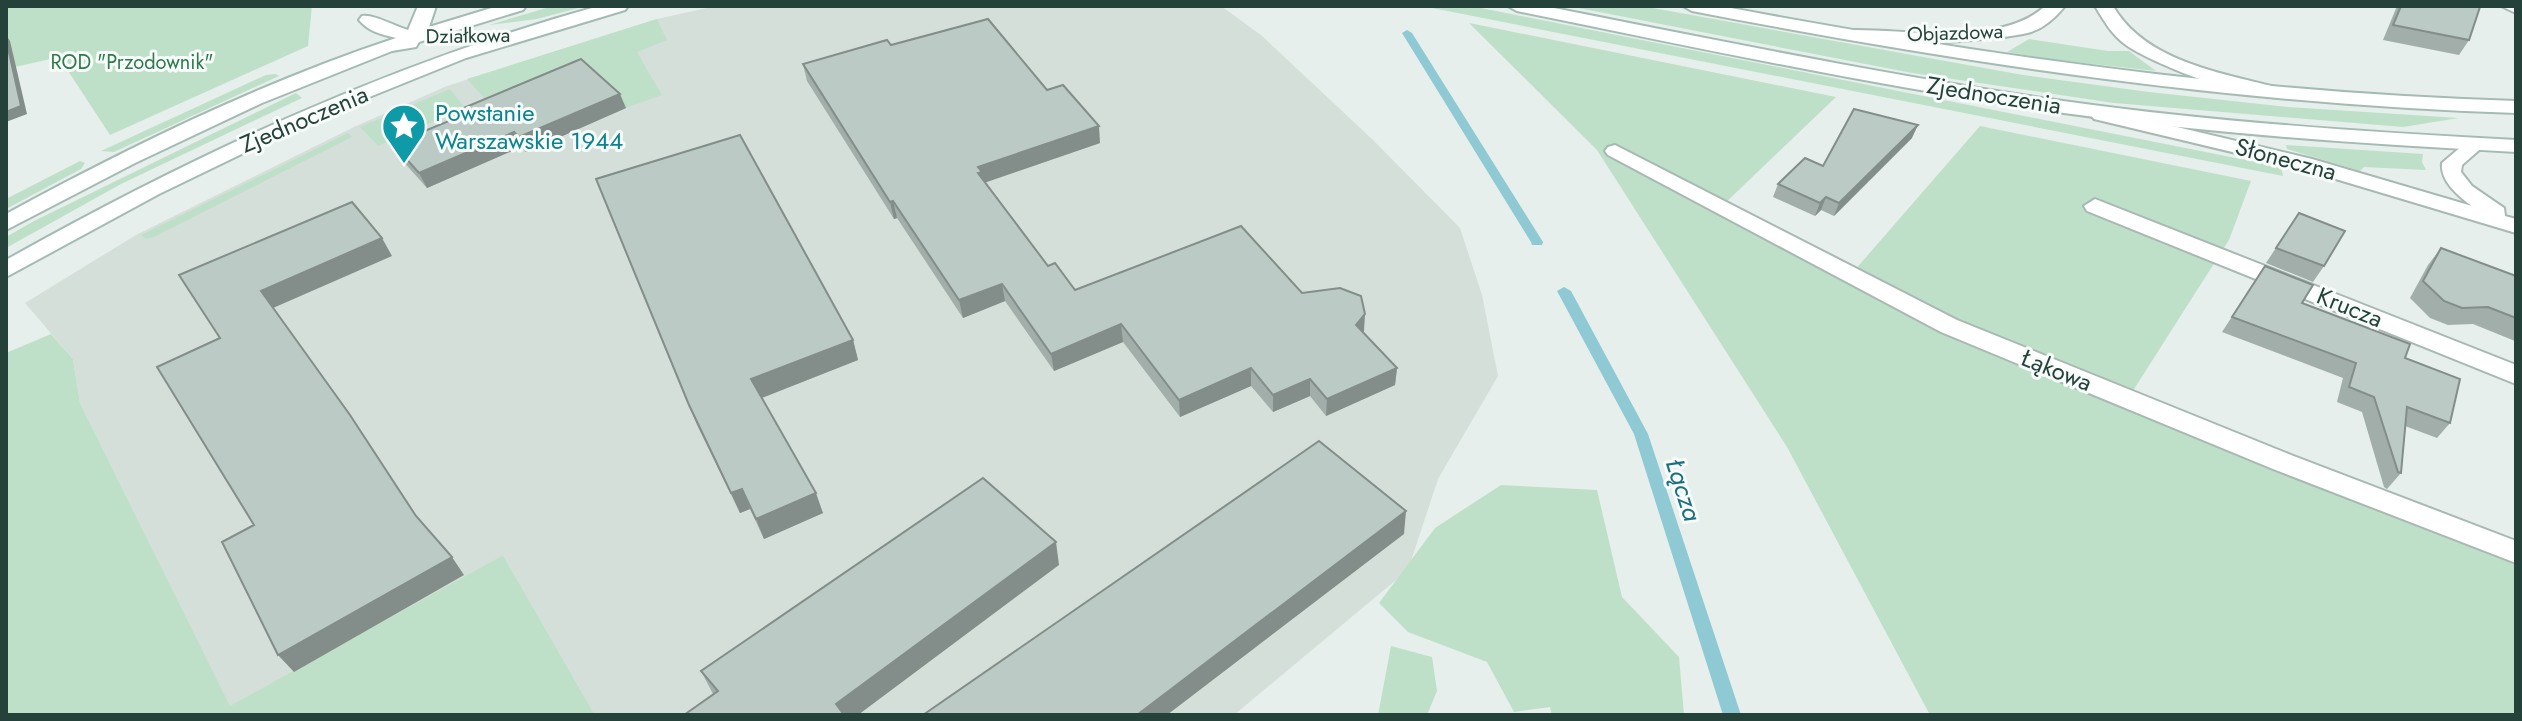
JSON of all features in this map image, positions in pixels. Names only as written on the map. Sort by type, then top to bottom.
[{"type":"main road","name":"Działkowa","points":[[346,99],[386,68],[413,37],[422,23],[427,6]]},
{"type":"main road","name":"Zjednoczenia","points":[[6,223],[132,158],[337,66],[413,37],[517,6]]},
{"type":"main road","name":"Zjednoczenia","points":[[6,270],[147,191],[346,99],[524,34],[619,6]]},
{"type":"main road","name":"Zjednoczenia","points":[[1517,6],[1885,78],[2144,118],[2516,146]]},
{"type":"main road","name":"Zjednoczenia","points":[[1692,6],[2003,63],[2278,94],[2516,107]]},
{"type":"main road","name":"Objazdowa","points":[[1846,36],[1977,34],[2023,30],[2056,6]]},
{"type":"main road","points":[[2104,6],[2116,28],[2152,53],[2188,68],[2278,94]]},
{"type":"main road","name":"Działkowa","points":[[368,13],[379,28],[413,37],[490,39],[524,34]]},
{"type":"main road","name":"Działkowa","points":[[337,66],[357,45],[368,13]]},
{"type":"main road","name":"Słoneczna","points":[[2052,105],[2191,134],[2305,163],[2516,224]]},
{"type":"main road","points":[[2476,144],[2452,163],[2451,172],[2465,191],[2516,224]]},
{"type":"main road","name":"Łąkowa","points":[[1615,151],[1949,326],[2282,462],[2516,552]]},
{"type":"main road","name":"Krucza","points":[[2095,206],[2516,375]]},
{"type":"shaded area","points":[[716,6],[1221,6],[1261,35],[1373,140],[1460,228],[1482,295],[1498,376],[1438,479],[1408,570],[1234,715],[595,715],[503,555],[230,707],[80,403],[73,359],[25,303],[136,235],[354,127],[447,86],[657,19]]},
{"type":"green space","name":"ROD \"Przodownik\"","points":[[6,6],[312,6],[308,46],[110,135],[59,57],[6,69]]},
{"type":"green space","points":[[553,6],[586,6],[537,19],[489,25]]},
{"type":"green space","points":[[1422,6],[1471,6],[2281,167],[2283,176]]},
{"type":"green space","points":[[1568,6],[1642,6],[2023,75],[2149,92],[2288,107],[2459,118],[2403,127],[2114,103],[1912,73]]},
{"type":"green space","points":[[657,19],[667,40],[637,52],[662,95],[626,108],[587,74],[496,111],[467,79]]},
{"type":"green space","points":[[1469,23],[1836,97],[1721,207],[1854,271],[1980,126],[2251,181],[2229,240],[2122,408],[2516,545],[2516,715],[1930,715],[1787,447],[1597,150]]},
{"type":"green space","points":[[2029,39],[2108,51],[2129,51],[2156,71],[2007,52]]},
{"type":"green space","points":[[266,75],[279,76],[114,152],[101,151]]},
{"type":"green space","points":[[450,89],[465,108],[378,146],[360,127]]},
{"type":"green space","points":[[296,93],[302,98],[121,184],[6,248],[6,237],[34,221]]},
{"type":"green space","points":[[348,133],[352,137],[154,237],[146,239],[141,235]]},
{"type":"green space","points":[[2286,145],[2423,154],[2422,162],[2426,170],[2364,167],[2360,171],[2287,149]]},
{"type":"green space","points":[[80,161],[85,163],[81,169],[6,209],[6,199]]},
{"type":"green space","points":[[51,334],[73,359],[80,403],[230,706],[503,555],[595,715],[6,715],[6,353]]},
{"type":"green space","points":[[1501,485],[1597,490],[1622,597],[1679,657],[1684,715],[1552,715],[1550,707],[1514,712],[1487,662],[1408,632],[1379,603],[1435,528]]},
{"type":"green space","points":[[1391,646],[1432,657],[1437,691],[1427,715],[1378,715]]},
{"type":"building","points":[[2401,6],[2480,7],[2469,40],[2393,25]]},
{"type":"building","points":[[988,19],[1047,90],[1063,85],[1099,126],[978,167],[982,172],[978,173],[1048,266],[1055,263],[1075,290],[1241,226],[1302,293],[1340,288],[1361,296],[1365,314],[1356,325],[1397,368],[1327,399],[1310,379],[1273,395],[1251,368],[1179,400],[1121,324],[1051,354],[1002,284],[959,300],[893,201],[890,202],[803,64],[887,40],[891,45]]},
{"type":"building","points":[[6,39],[21,106],[6,112]]},
{"type":"building","points":[[581,59],[620,94],[519,137],[514,132],[419,173],[393,144],[454,119],[449,114]]},
{"type":"building","points":[[1854,109],[1918,125],[1839,203],[1826,197],[1820,203],[1778,184],[1805,158],[1823,166]]},
{"type":"building","points":[[740,135],[853,340],[751,379],[816,493],[756,519],[742,489],[731,493],[689,405],[596,179]]},
{"type":"building","points":[[352,202],[382,238],[261,291],[350,415],[416,516],[452,557],[278,655],[222,542],[254,525],[157,367],[220,338],[179,275]]},
{"type":"building","points":[[2299,213],[2345,231],[2324,266],[2276,248]]},
{"type":"building","points":[[2441,248],[2516,276],[2516,318],[2488,307],[2462,308],[2444,301],[2423,281]]},
{"type":"building","points":[[2265,266],[2313,285],[2302,303],[2410,344],[2405,358],[2460,379],[2450,423],[2407,407],[2401,473],[2398,472],[2374,397],[2349,387],[2356,363],[2232,317]]},
{"type":"building","points":[[1319,441],[1406,511],[1137,715],[923,715]]},
{"type":"building","points":[[983,478],[1056,542],[836,704],[844,715],[684,715],[718,691],[701,671]]},
{"type":"waterway","name":"Łącza","points":[[1407,33],[1537,242]]},
{"type":"waterway","name":"Łącza","points":[[1564,291],[1641,434],[1732,715]]},
{"type":"place","name":"Powstanie Warszawskie 1944","points":[[404,165]]}]
